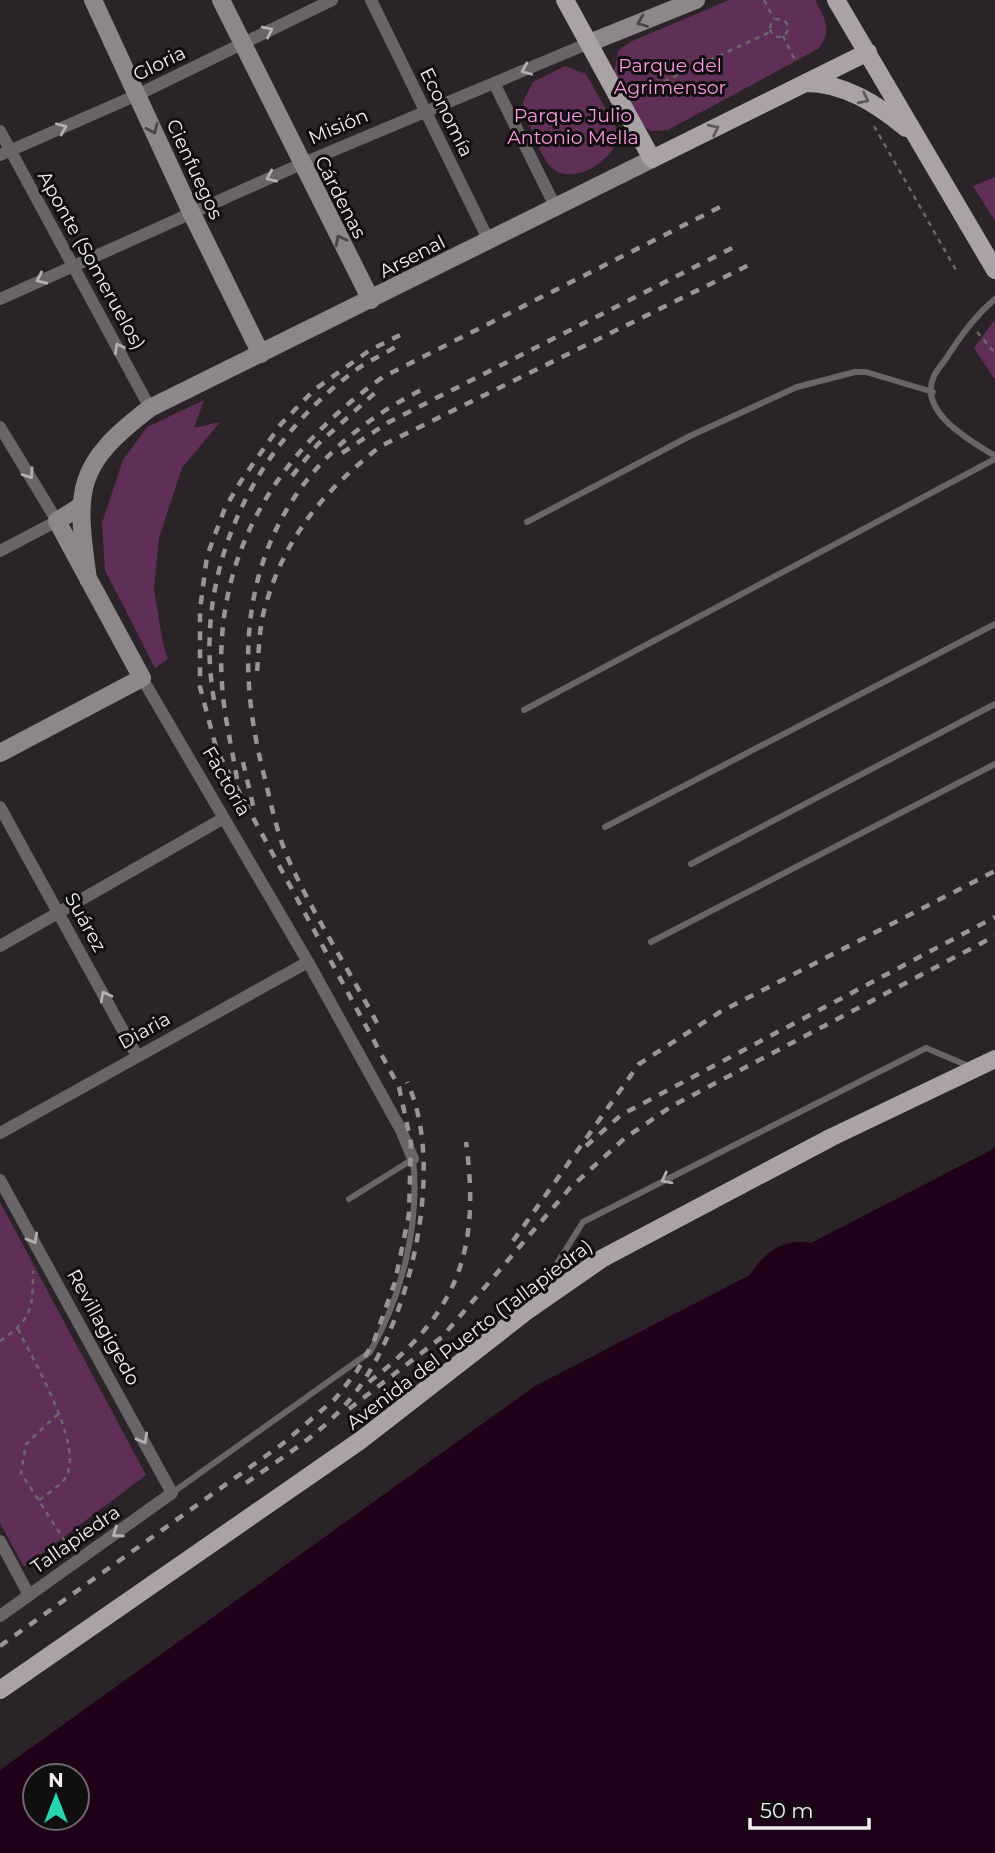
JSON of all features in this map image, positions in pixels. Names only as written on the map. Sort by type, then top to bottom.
[{"type":"main road","points":[[565,0],[652,159]]},
{"type":"main road","points":[[836,0],[913,135],[993,264]]},
{"type":"main road","name":"Arsenal","points":[[652,159],[868,52]]},
{"type":"main road","points":[[806,83],[825,83],[872,102],[913,135]]},
{"type":"main road","name":"Avenida del Puerto (Tallapiedra)","points":[[0,1690],[361,1440],[528,1310],[603,1258],[832,1138],[990,1062]]},
{"type":"street","name":"Cienfuegos","points":[[93,0],[191,212],[261,354]]},
{"type":"street","name":"Cárdenas","points":[[220,0],[371,300]]},
{"type":"street","name":"Gloria","points":[[5,153],[137,95],[332,0]]},
{"type":"street","name":"Economía","points":[[371,0],[489,241]]},
{"type":"street","name":"Misión","points":[[0,299],[301,164],[696,0]]},
{"type":"street","points":[[494,83],[556,208]]},
{"type":"street","name":"Aponte (Someruelos)","points":[[0,131],[5,153],[74,264],[150,408]]},
{"type":"street","name":"Arsenal","points":[[88,579],[81,506],[85,483],[98,454],[150,408],[652,159]]},
{"type":"street","name":"Factoría","points":[[0,427],[57,521],[142,678],[308,962],[401,1130],[413,1159]]},
{"type":"street","points":[[0,551],[81,506]]},
{"type":"street","points":[[0,753],[142,678]]},
{"type":"street","name":"Suárez","points":[[0,807],[137,1056]]},
{"type":"street","points":[[0,946],[224,818]]},
{"type":"street","name":"Diaria","points":[[0,1133],[308,962]]},
{"type":"street","name":"Revillagigedo","points":[[0,1180],[173,1493]]},
{"type":"street","name":"Tallapiedra","points":[[0,1616],[173,1493]]},
{"type":"street","points":[[0,1541],[29,1595]]},
{"type":"lane","points":[[524,710],[995,458],[952,428],[933,402],[933,379],[971,324],[995,299]]},
{"type":"lane","points":[[527,522],[690,436],[797,387],[855,372],[866,372],[933,392]]},
{"type":"lane","points":[[605,827],[995,624]]},
{"type":"lane","points":[[691,864],[995,704]]},
{"type":"lane","points":[[651,942],[995,764]]},
{"type":"lane","points":[[528,1310],[583,1222],[926,1048],[990,1062]]},
{"type":"lane","points":[[173,1493],[370,1352],[387,1322],[399,1283],[416,1187],[413,1159],[349,1199]]},
{"type":"path","points":[[764,0],[775,20]]},
{"type":"path","points":[[775,20],[780,19],[787,24],[788,30],[783,36]]},
{"type":"path","points":[[621,102],[770,32],[775,20]]},
{"type":"path","points":[[770,32],[774,36],[783,36]]},
{"type":"path","points":[[783,36],[796,61]]},
{"type":"path","points":[[872,122],[956,270]]},
{"type":"path","points":[[971,324],[995,353]]},
{"type":"path","points":[[0,1341],[18,1328],[30,1314],[33,1270]]},
{"type":"path","points":[[18,1328],[58,1414],[70,1451],[70,1466],[65,1479],[37,1502]]},
{"type":"path","points":[[58,1414],[26,1444],[21,1459],[22,1473],[37,1502],[78,1561]]},
{"type":"green space","name":"Parque del Agrimensor","points":[[729,0],[815,0],[826,24],[823,42],[818,49],[668,130],[651,131],[643,126],[614,73],[618,51],[630,42]]},
{"type":"green space","name":"Parque Julio Antonio Mella","points":[[565,66],[586,74],[619,133],[611,152],[603,161],[582,172],[571,174],[552,168],[543,156],[523,102],[533,82]]},
{"type":"green space","points":[[995,177],[995,221],[973,186]]},
{"type":"green space","points":[[995,322],[995,380],[974,348]]},
{"type":"green space","points":[[204,400],[194,428],[220,422],[182,468],[159,538],[154,589],[168,659],[155,668],[105,570],[102,523],[123,460],[147,427]]},
{"type":"green space","points":[[0,1202],[146,1475],[24,1567],[0,1523]]},
{"type":"shaded area","points":[[995,1148],[995,1853],[0,1853],[0,1770],[535,1386],[750,1275],[768,1253],[776,1248],[801,1242],[811,1243]]},
{"type":"railway","points":[[237,779],[222,684],[222,636],[229,591],[242,548],[260,509],[284,472],[313,438],[346,406],[383,377],[722,206]]},
{"type":"railway","points":[[342,453],[389,422],[740,244]]},
{"type":"railway","points":[[257,671],[264,611],[282,561],[308,518],[341,480],[360,463],[381,446],[751,264]]},
{"type":"railway","points":[[0,1646],[281,1445],[335,1399],[357,1371],[374,1341],[395,1282],[409,1214],[411,1143],[399,1087],[217,751],[200,687],[200,610],[207,556],[225,508],[281,424],[314,390],[370,350],[400,335]]},
{"type":"railway","points":[[214,700],[210,653],[212,606],[222,560],[237,517],[259,476],[286,437],[317,403],[358,368],[395,347]]},
{"type":"railway","points":[[377,1023],[311,905],[282,844],[252,717],[248,658],[253,602],[267,551],[291,503],[325,460],[369,421],[425,388]]},
{"type":"railway","points":[[292,476],[318,444],[376,392]]},
{"type":"railway","points":[[243,762],[254,810]]},
{"type":"railway","points":[[513,1241],[639,1064],[720,1012],[995,871]]},
{"type":"railway","points":[[586,1146],[621,1115],[995,917]]},
{"type":"railway","points":[[349,1409],[442,1337],[570,1188],[625,1138],[672,1106],[995,936]]},
{"type":"railway","points":[[246,1483],[299,1446],[346,1404],[368,1374],[387,1337],[403,1294],[415,1249],[422,1203],[423,1159],[419,1118],[407,1082]]},
{"type":"railway","points":[[369,1382],[399,1357],[423,1331],[442,1305],[456,1278],[465,1248],[470,1216],[466,1142]]}]
